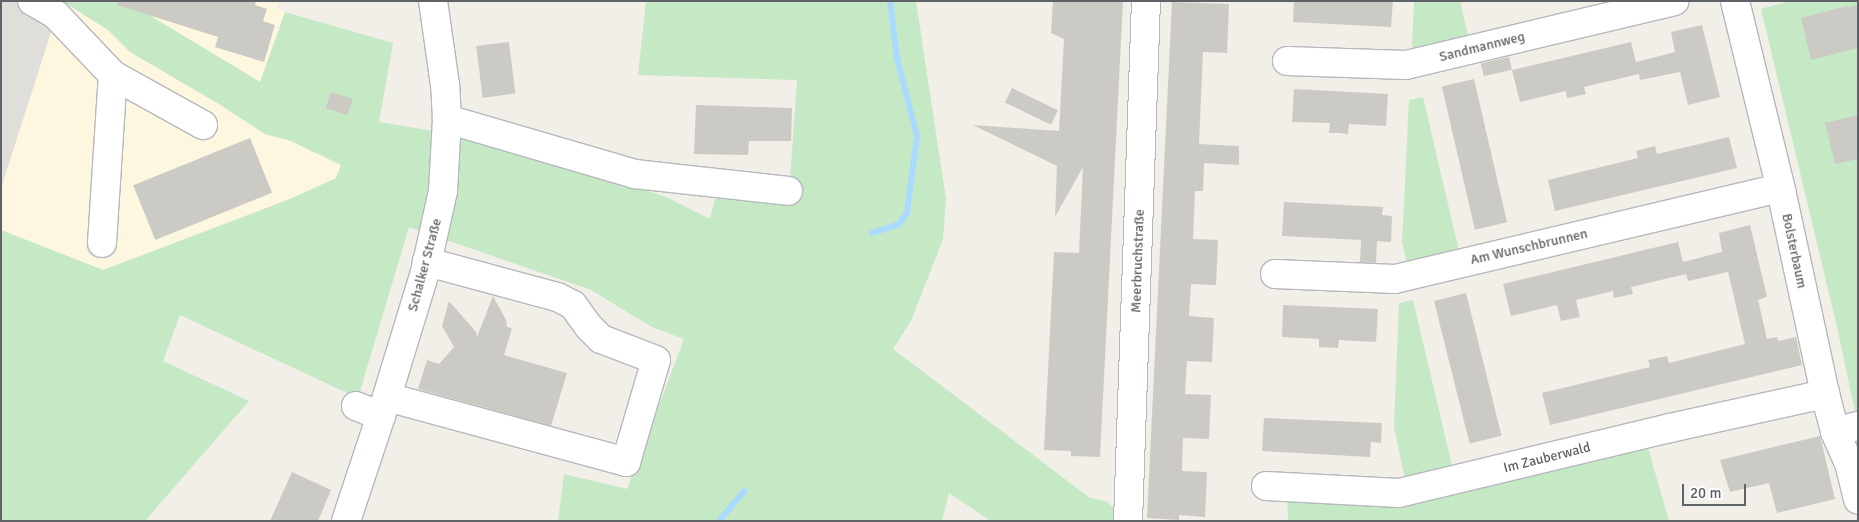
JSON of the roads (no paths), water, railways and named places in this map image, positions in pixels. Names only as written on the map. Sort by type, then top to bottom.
[{"type":"street","points":[[32,1],[56,15],[113,75],[203,125]]},
{"type":"street","name":"Schalker Straße","points":[[346,521],[384,407],[427,262],[443,191],[447,119],[434,1]]},
{"type":"street","name":"Meerbruchstraße","points":[[1128,521],[1146,1]]},
{"type":"street","name":"Sandmannweg","points":[[1287,61],[1406,66],[1674,1]]},
{"type":"street","name":"Bolsterbaum","points":[[1735,1],[1780,188],[1825,394],[1846,429],[1849,463],[1858,500]]},
{"type":"street","points":[[102,243],[113,75]]},
{"type":"street","points":[[447,119],[636,174],[788,191]]},
{"type":"street","name":"Am Wunschbrunnen","points":[[1275,274],[1394,279],[1780,188]]},
{"type":"street","points":[[356,406],[384,407],[626,462],[656,360],[601,340],[573,305],[558,297],[427,262]]},
{"type":"street","name":"Im Zauberwald","points":[[1266,486],[1399,493],[1670,428],[1825,394]]},
{"type":"waterway","points":[[872,233],[899,224],[907,213],[917,136],[897,58],[890,1]]},
{"type":"waterway","points":[[719,521],[744,491]]}]
